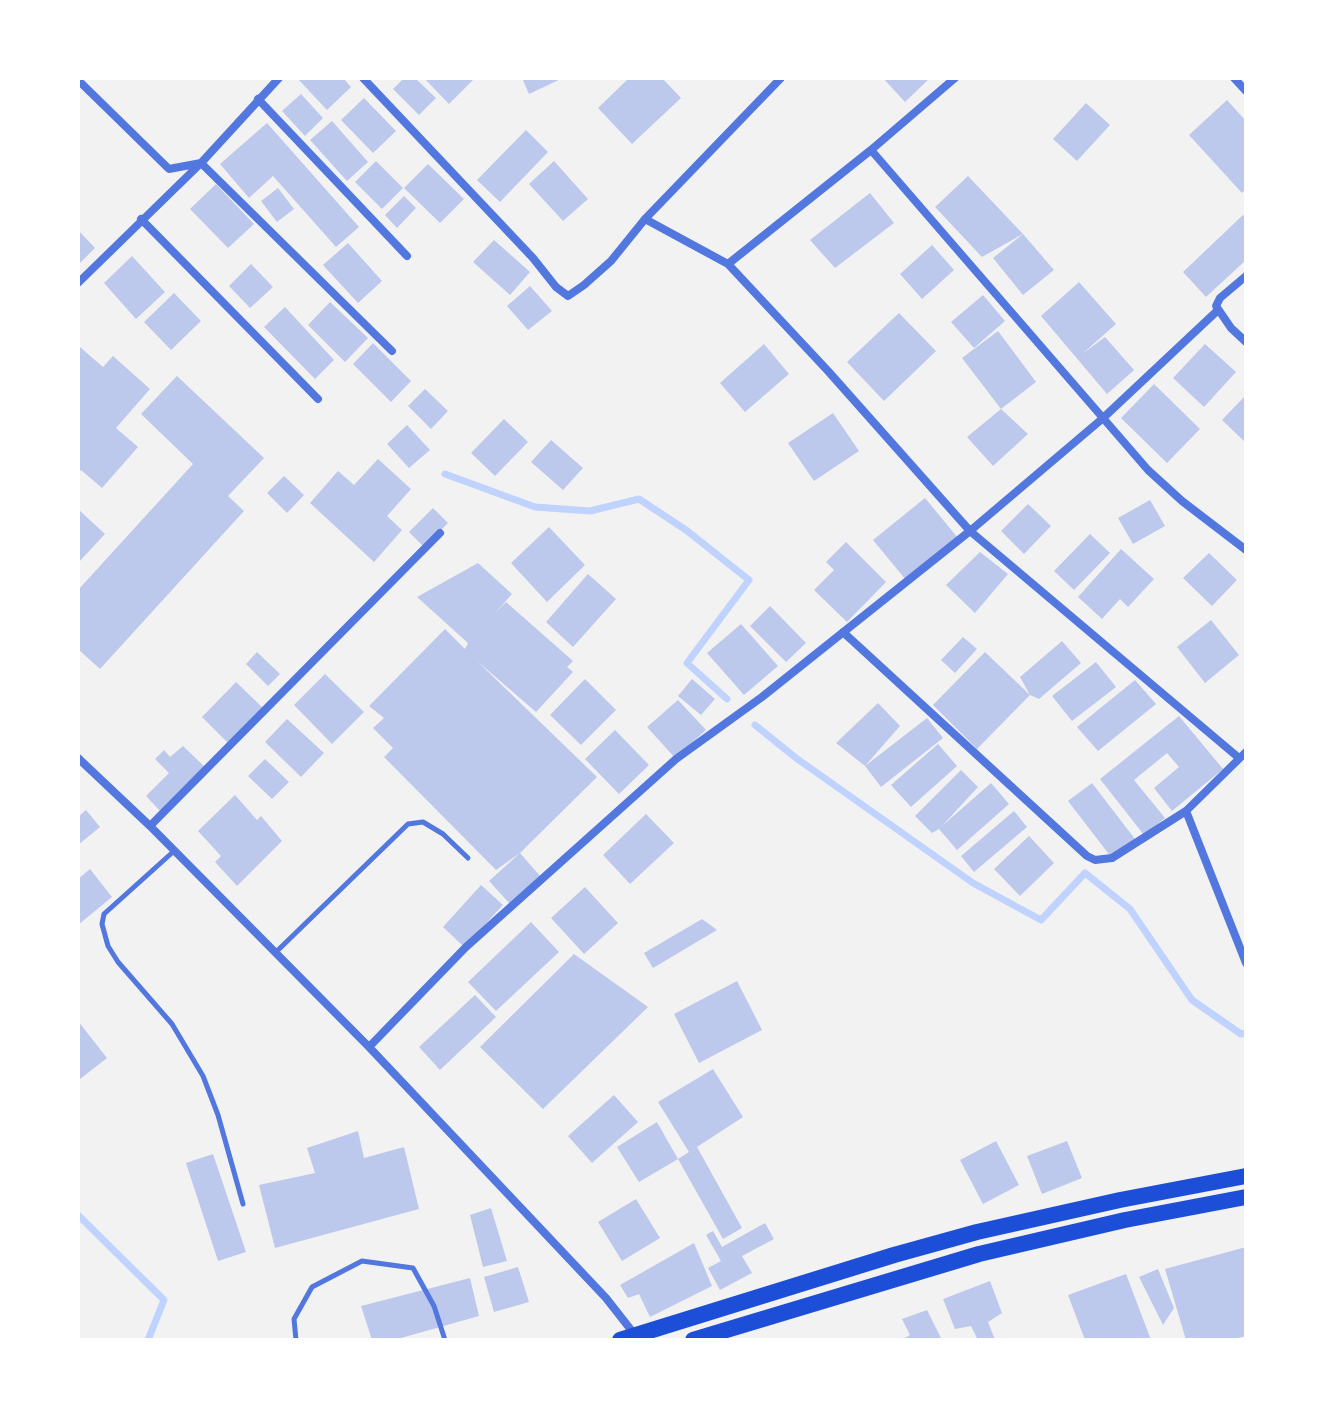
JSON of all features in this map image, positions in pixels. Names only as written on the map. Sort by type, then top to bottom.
[{"type":"highway","points":[[627,1338],[977,1232],[1246,1176]]},
{"type":"highway","points":[[693,1340],[979,1254],[1125,1220],[1246,1197]]},
{"type":"street","points":[[78,283],[201,163],[279,78]]},
{"type":"street","points":[[363,78],[533,258],[556,287],[568,296],[611,261],[645,219],[781,78]]},
{"type":"street","points":[[728,264],[871,150],[955,78]]},
{"type":"street","points":[[1234,78],[1246,91]]},
{"type":"street","points":[[78,80],[169,169],[201,163]]},
{"type":"street","points":[[258,99],[407,256]]},
{"type":"street","points":[[871,150],[1157,479],[1246,550]]},
{"type":"street","points":[[201,163],[392,351]]},
{"type":"street","points":[[141,219],[318,399]]},
{"type":"street","points":[[645,219],[728,264],[970,531],[1242,755],[1186,811],[1112,858],[1095,860],[1087,856],[843,632]]},
{"type":"street","points":[[1246,276],[1220,298],[1216,306],[1217,311],[1246,342]]},
{"type":"street","points":[[369,1047],[466,947],[676,759],[762,697],[970,531],[1102,419],[1217,311]]},
{"type":"street","points":[[150,826],[440,533]]},
{"type":"street","points":[[78,758],[150,826],[369,1047],[606,1298],[627,1338]]},
{"type":"street","points":[[1186,811],[1246,963]]},
{"type":"lane","points":[[275,953],[408,824],[423,822],[443,834],[468,858]]},
{"type":"lane","points":[[174,851],[104,914],[102,924],[108,946],[118,962],[172,1024],[203,1076],[218,1115],[243,1204]]},
{"type":"lane","points":[[296,1340],[294,1319],[312,1287],[362,1261],[413,1268],[434,1306],[445,1340]]},
{"type":"building","points":[[297,78],[343,78],[351,87],[327,110]]},
{"type":"building","points":[[404,78],[415,78],[436,98],[419,115],[393,89]]},
{"type":"building","points":[[424,78],[475,78],[449,104]]},
{"type":"building","points":[[522,78],[563,78],[529,94]]},
{"type":"building","points":[[629,78],[662,78],[681,98],[632,144],[598,108]]},
{"type":"building","points":[[883,78],[930,78],[905,102]]},
{"type":"building","points":[[301,94],[323,118],[305,136],[282,111]]},
{"type":"building","points":[[364,98],[396,131],[373,153],[341,120]]},
{"type":"building","points":[[1227,100],[1246,121],[1246,189],[1242,193],[1189,135]]},
{"type":"building","points":[[1086,103],[1110,125],[1077,161],[1053,139]]},
{"type":"building","points":[[332,121],[368,162],[347,181],[310,140]]},
{"type":"building","points":[[267,123],[359,227],[336,247],[273,176],[249,198],[220,164]]},
{"type":"building","points":[[526,130],[548,152],[500,202],[477,180]]},
{"type":"building","points":[[376,161],[403,188],[382,209],[355,182]]},
{"type":"building","points":[[554,161],[588,199],[563,221],[529,184]]},
{"type":"building","points":[[428,164],[464,199],[440,223],[404,188]]},
{"type":"building","points":[[968,176],[1023,234],[982,257],[935,207]]},
{"type":"building","points":[[216,184],[254,224],[228,248],[190,209]]},
{"type":"building","points":[[278,188],[294,209],[277,222],[261,201]]},
{"type":"building","points":[[870,193],[894,223],[835,268],[810,240]]},
{"type":"building","points":[[404,196],[416,208],[397,228],[385,215]]},
{"type":"building","points":[[1243,215],[1246,218],[1246,260],[1206,297],[1183,272]]},
{"type":"building","points":[[78,230],[95,248],[78,265]]},
{"type":"building","points":[[1023,234],[1054,270],[1023,295],[993,258]]},
{"type":"building","points":[[494,240],[530,272],[510,295],[473,262]]},
{"type":"building","points":[[348,243],[382,281],[358,303],[323,265]]},
{"type":"building","points":[[932,245],[954,270],[922,299],[900,274]]},
{"type":"building","points":[[132,256],[165,292],[136,319],[104,283]]},
{"type":"building","points":[[251,264],[273,287],[250,308],[229,286]]},
{"type":"building","points":[[1079,282],[1116,324],[1082,354],[1105,337],[1134,370],[1107,394],[1041,316]]},
{"type":"building","points":[[530,286],[552,311],[528,330],[507,306]]},
{"type":"building","points":[[174,293],[201,321],[171,350],[144,322]]},
{"type":"building","points":[[983,295],[1005,321],[974,348],[951,322]]},
{"type":"building","points":[[330,302],[368,338],[345,362],[308,325]]},
{"type":"building","points":[[285,307],[334,360],[315,379],[264,327]]},
{"type":"building","points":[[899,313],[936,351],[884,401],[847,362]]},
{"type":"building","points":[[998,331],[1036,382],[1001,409],[962,358]]},
{"type":"building","points":[[373,343],[411,381],[391,402],[353,364]]},
{"type":"building","points":[[764,344],[789,374],[745,412],[720,383]]},
{"type":"building","points":[[1205,344],[1236,372],[1204,407],[1173,378]]},
{"type":"building","points":[[80,347],[103,367],[113,356],[150,389],[116,428],[138,447],[102,488],[81,470],[78,474]]},
{"type":"building","points":[[177,376],[264,458],[228,496],[244,511],[100,669],[78,649],[78,590],[193,464],[141,414]]},
{"type":"building","points":[[1154,384],[1200,429],[1167,463],[1121,418]]},
{"type":"building","points":[[425,389],[448,411],[431,429],[408,406]]},
{"type":"building","points":[[1246,395],[1246,443],[1222,420]]},
{"type":"building","points":[[1001,409],[1028,434],[993,466],[967,437]]},
{"type":"building","points":[[833,413],[859,451],[814,481],[788,443]]},
{"type":"building","points":[[504,419],[528,442],[495,476],[471,453]]},
{"type":"building","points":[[407,425],[430,450],[409,468],[387,444]]},
{"type":"building","points":[[551,440],[583,468],[563,490],[531,462]]},
{"type":"building","points":[[378,459],[411,489],[387,516],[402,530],[374,562],[310,503],[338,471],[354,485]]},
{"type":"building","points":[[284,476],[304,495],[287,513],[267,493]]},
{"type":"building","points":[[925,498],[958,538],[906,580],[873,540]]},
{"type":"building","points":[[1150,500],[1165,526],[1133,544],[1118,518]]},
{"type":"building","points":[[1028,504],[1051,526],[1024,554],[1001,531]]},
{"type":"building","points":[[433,508],[448,523],[424,547],[409,532]]},
{"type":"building","points":[[78,509],[105,534],[78,563]]},
{"type":"building","points":[[549,527],[585,565],[547,602],[511,563]]},
{"type":"building","points":[[1090,534],[1110,553],[1074,590],[1054,571]]},
{"type":"building","points":[[846,542],[886,582],[847,622],[814,590],[834,570],[826,562]]},
{"type":"building","points":[[1121,549],[1154,579],[1128,607],[1120,599],[1102,619],[1078,597]]},
{"type":"building","points":[[980,552],[1008,574],[975,613],[946,585]]},
{"type":"building","points":[[1209,553],[1237,580],[1212,606],[1183,578]]},
{"type":"building","points":[[478,563],[512,594],[495,613],[506,602],[573,661],[567,667],[573,672],[536,712],[477,661],[597,777],[520,853],[496,870],[384,757],[393,748],[373,728],[384,718],[369,706],[445,629],[465,649],[468,643],[417,597]]},
{"type":"building","points":[[588,574],[616,599],[573,647],[546,622]]},
{"type":"building","points":[[770,606],[806,643],[786,662],[750,626]]},
{"type":"building","points":[[1211,620],[1239,655],[1205,683],[1177,647]]},
{"type":"building","points":[[741,624],[778,666],[744,695],[707,653]]},
{"type":"building","points":[[963,637],[977,649],[955,673],[941,660]]},
{"type":"building","points":[[1062,641],[1081,663],[1039,699],[1030,695],[1020,677]]},
{"type":"building","points":[[257,652],[280,674],[268,686],[246,664]]},
{"type":"building","points":[[985,652],[1030,695],[977,749],[933,705]]},
{"type":"building","points":[[1096,662],[1116,687],[1072,721],[1052,696]]},
{"type":"building","points":[[325,674],[364,712],[332,744],[294,705]]},
{"type":"building","points":[[585,679],[616,710],[581,745],[550,715]]},
{"type":"building","points":[[692,679],[715,699],[701,715],[678,696]]},
{"type":"building","points":[[1135,680],[1156,704],[1098,751],[1077,727]]},
{"type":"building","points":[[236,682],[264,709],[229,744],[202,717]]},
{"type":"building","points":[[678,700],[706,730],[675,758],[647,727]]},
{"type":"building","points":[[878,703],[900,726],[865,766],[836,743]]},
{"type":"building","points":[[1179,716],[1223,769],[1172,811],[1154,788],[1179,767],[1167,753],[1134,780],[1165,818],[1144,835],[1100,779]]},
{"type":"building","points":[[927,718],[943,738],[881,787],[865,766]]},
{"type":"building","points":[[287,719],[324,753],[301,777],[265,742]]},
{"type":"building","points":[[615,730],[649,765],[619,794],[585,759]]},
{"type":"building","points":[[938,744],[957,766],[911,807],[891,785]]},
{"type":"building","points":[[183,746],[206,768],[162,813],[146,796],[169,773],[155,759],[164,750],[170,757]]},
{"type":"building","points":[[265,759],[289,782],[272,799],[248,776]]},
{"type":"building","points":[[961,770],[978,787],[942,826],[991,783],[1009,804],[957,850],[939,829],[932,833],[915,816]]},
{"type":"building","points":[[1092,783],[1135,839],[1111,857],[1068,801]]},
{"type":"building","points":[[235,795],[257,820],[261,816],[282,841],[237,886],[215,862],[221,856],[198,831]]},
{"type":"building","points":[[86,810],[100,827],[78,845],[78,817]]},
{"type":"building","points":[[1014,811],[1027,827],[974,872],[961,856]]},
{"type":"building","points":[[646,814],[674,843],[630,884],[603,855]]},
{"type":"building","points":[[1029,836],[1054,863],[1020,896],[994,869]]},
{"type":"building","points":[[520,853],[541,877],[511,905],[489,881]]},
{"type":"building","points":[[90,869],[112,897],[78,925],[78,879]]},
{"type":"building","points":[[481,885],[503,905],[464,947],[443,927]]},
{"type":"building","points":[[585,887],[618,923],[584,954],[551,918]]},
{"type":"building","points":[[702,919],[717,930],[653,968],[644,953]]},
{"type":"building","points":[[531,922],[559,952],[496,1011],[468,982]]},
{"type":"building","points":[[574,954],[648,1007],[543,1109],[480,1047]]},
{"type":"building","points":[[737,981],[762,1030],[699,1063],[674,1014]]},
{"type":"building","points":[[475,995],[496,1017],[440,1070],[419,1047]]},
{"type":"building","points":[[78,1021],[107,1058],[80,1079],[78,1076]]},
{"type":"building","points":[[713,1069],[743,1117],[697,1147],[742,1228],[723,1239],[678,1159],[689,1152],[658,1102]]},
{"type":"building","points":[[614,1095],[638,1122],[592,1163],[568,1136]]},
{"type":"building","points":[[657,1122],[678,1159],[639,1182],[617,1147]]},
{"type":"building","points":[[358,1131],[364,1158],[404,1147],[419,1209],[275,1248],[259,1185],[315,1173],[307,1148]]},
{"type":"building","points":[[996,1141],[1019,1185],[983,1204],[960,1160]]},
{"type":"building","points":[[1067,1141],[1082,1178],[1042,1194],[1027,1156]]},
{"type":"building","points":[[213,1154],[246,1252],[218,1261],[186,1163]]},
{"type":"building","points":[[636,1199],[660,1238],[622,1261],[598,1222]]},
{"type":"building","points":[[491,1208],[507,1261],[483,1267],[470,1215]]},
{"type":"building","points":[[765,1223],[774,1239],[742,1256],[752,1273],[720,1290],[708,1268],[721,1261],[706,1235],[713,1231],[722,1247]]},
{"type":"building","points":[[694,1243],[712,1286],[650,1317],[639,1294],[628,1298],[620,1285]]},
{"type":"building","points":[[1246,1247],[1246,1336],[1230,1340],[1186,1340],[1165,1269]]},
{"type":"building","points":[[518,1267],[529,1302],[494,1312],[484,1277]]},
{"type":"building","points":[[1158,1269],[1174,1308],[1163,1325],[1139,1277]]},
{"type":"building","points":[[1126,1274],[1151,1340],[1085,1340],[1068,1295]]},
{"type":"building","points":[[470,1278],[479,1316],[394,1340],[372,1340],[361,1306]]},
{"type":"building","points":[[990,1281],[1002,1313],[988,1322],[995,1340],[978,1340],[971,1326],[955,1329],[943,1299]]},
{"type":"building","points":[[927,1310],[942,1340],[901,1340],[910,1335],[902,1319]]},
{"type":"waterway","points":[[445,474],[535,507],[590,511],[639,499],[686,530],[749,580],[687,663],[727,699]]},
{"type":"waterway","points":[[755,725],[796,758],[973,883],[1041,920],[1085,873],[1130,909],[1192,1000],[1241,1034],[1246,1033]]},
{"type":"waterway","points":[[78,1215],[164,1300],[148,1340]]}]
